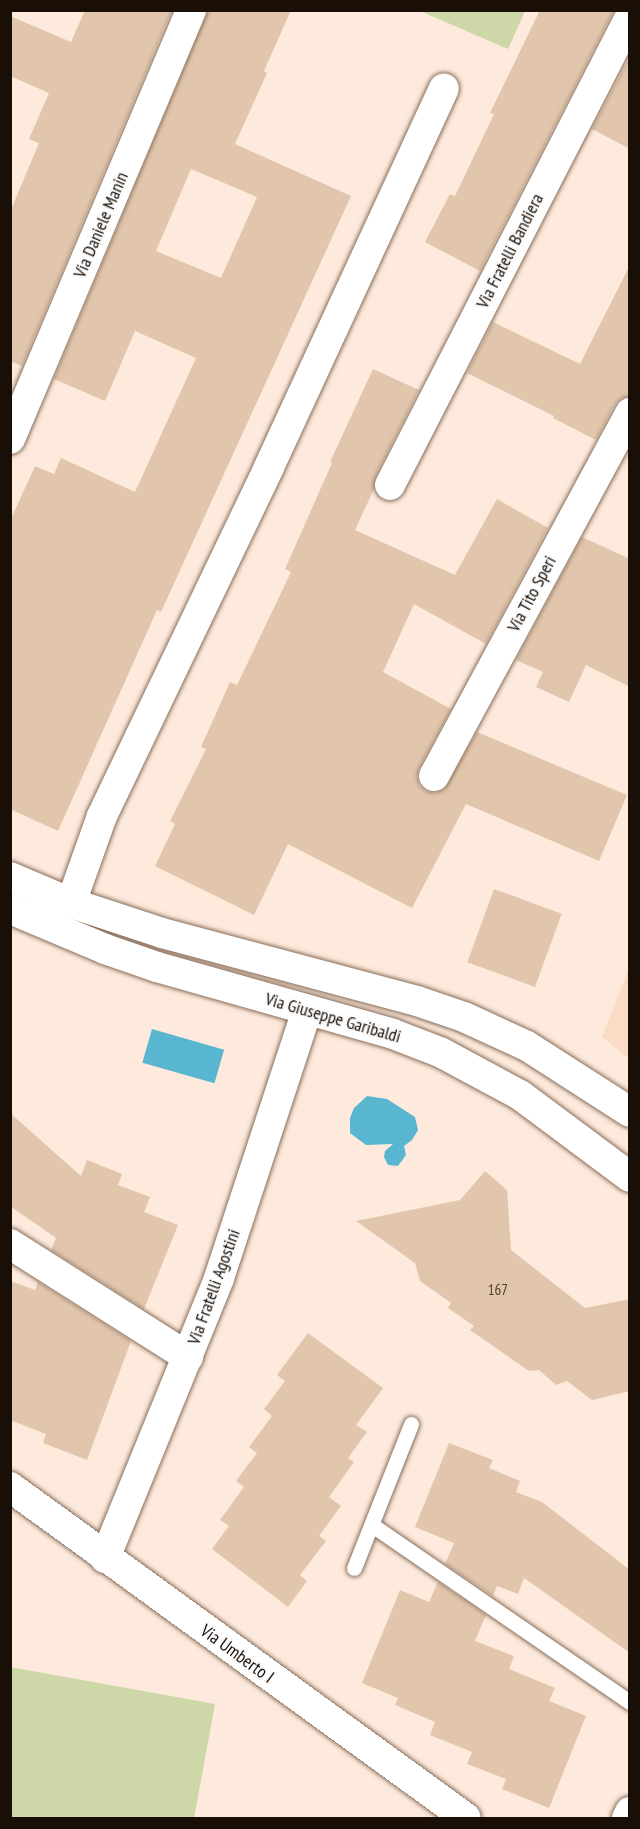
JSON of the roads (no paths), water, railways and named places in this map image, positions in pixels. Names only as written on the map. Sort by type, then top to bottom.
[{"type":"street","name":"Via Daniele Manin","points":[[10,439],[191,10]]},
{"type":"street","name":"Via Fratelli Bandiera","points":[[390,484],[630,17]]},
{"type":"street","points":[[71,903],[102,816],[269,467],[444,89]]},
{"type":"street","name":"Via Tito Speri","points":[[434,776],[630,413]]},
{"type":"street","name":"Via Giuseppe Garibaldi","points":[[10,877],[71,903],[162,933],[417,1001],[464,1017],[527,1046],[630,1112]]},
{"type":"street","name":"Via Giuseppe Garibaldi","points":[[10,909],[115,953],[393,1034],[465,1063],[520,1095],[630,1177]]},
{"type":"street","name":"Via Fratelli Agostini","points":[[105,1558],[219,1278],[307,1010]]},
{"type":"street","points":[[10,1244],[188,1357]]},
{"type":"street","name":"Via Umberto I","points":[[10,1487],[466,1818]]},
{"type":"street","points":[[627,1818],[630,1812]]},
{"type":"lane","points":[[354,1568],[411,1424]]},
{"type":"lane","points":[[372,1525],[630,1702]]},
{"type":"water","points":[[152,1029],[224,1050],[214,1083],[142,1063]]},
{"type":"water","points":[[367,1096],[387,1099],[415,1117],[418,1130],[412,1140],[404,1146],[406,1155],[398,1166],[388,1165],[384,1157],[385,1151],[393,1144],[366,1145],[350,1133],[350,1118],[354,1108]]}]
